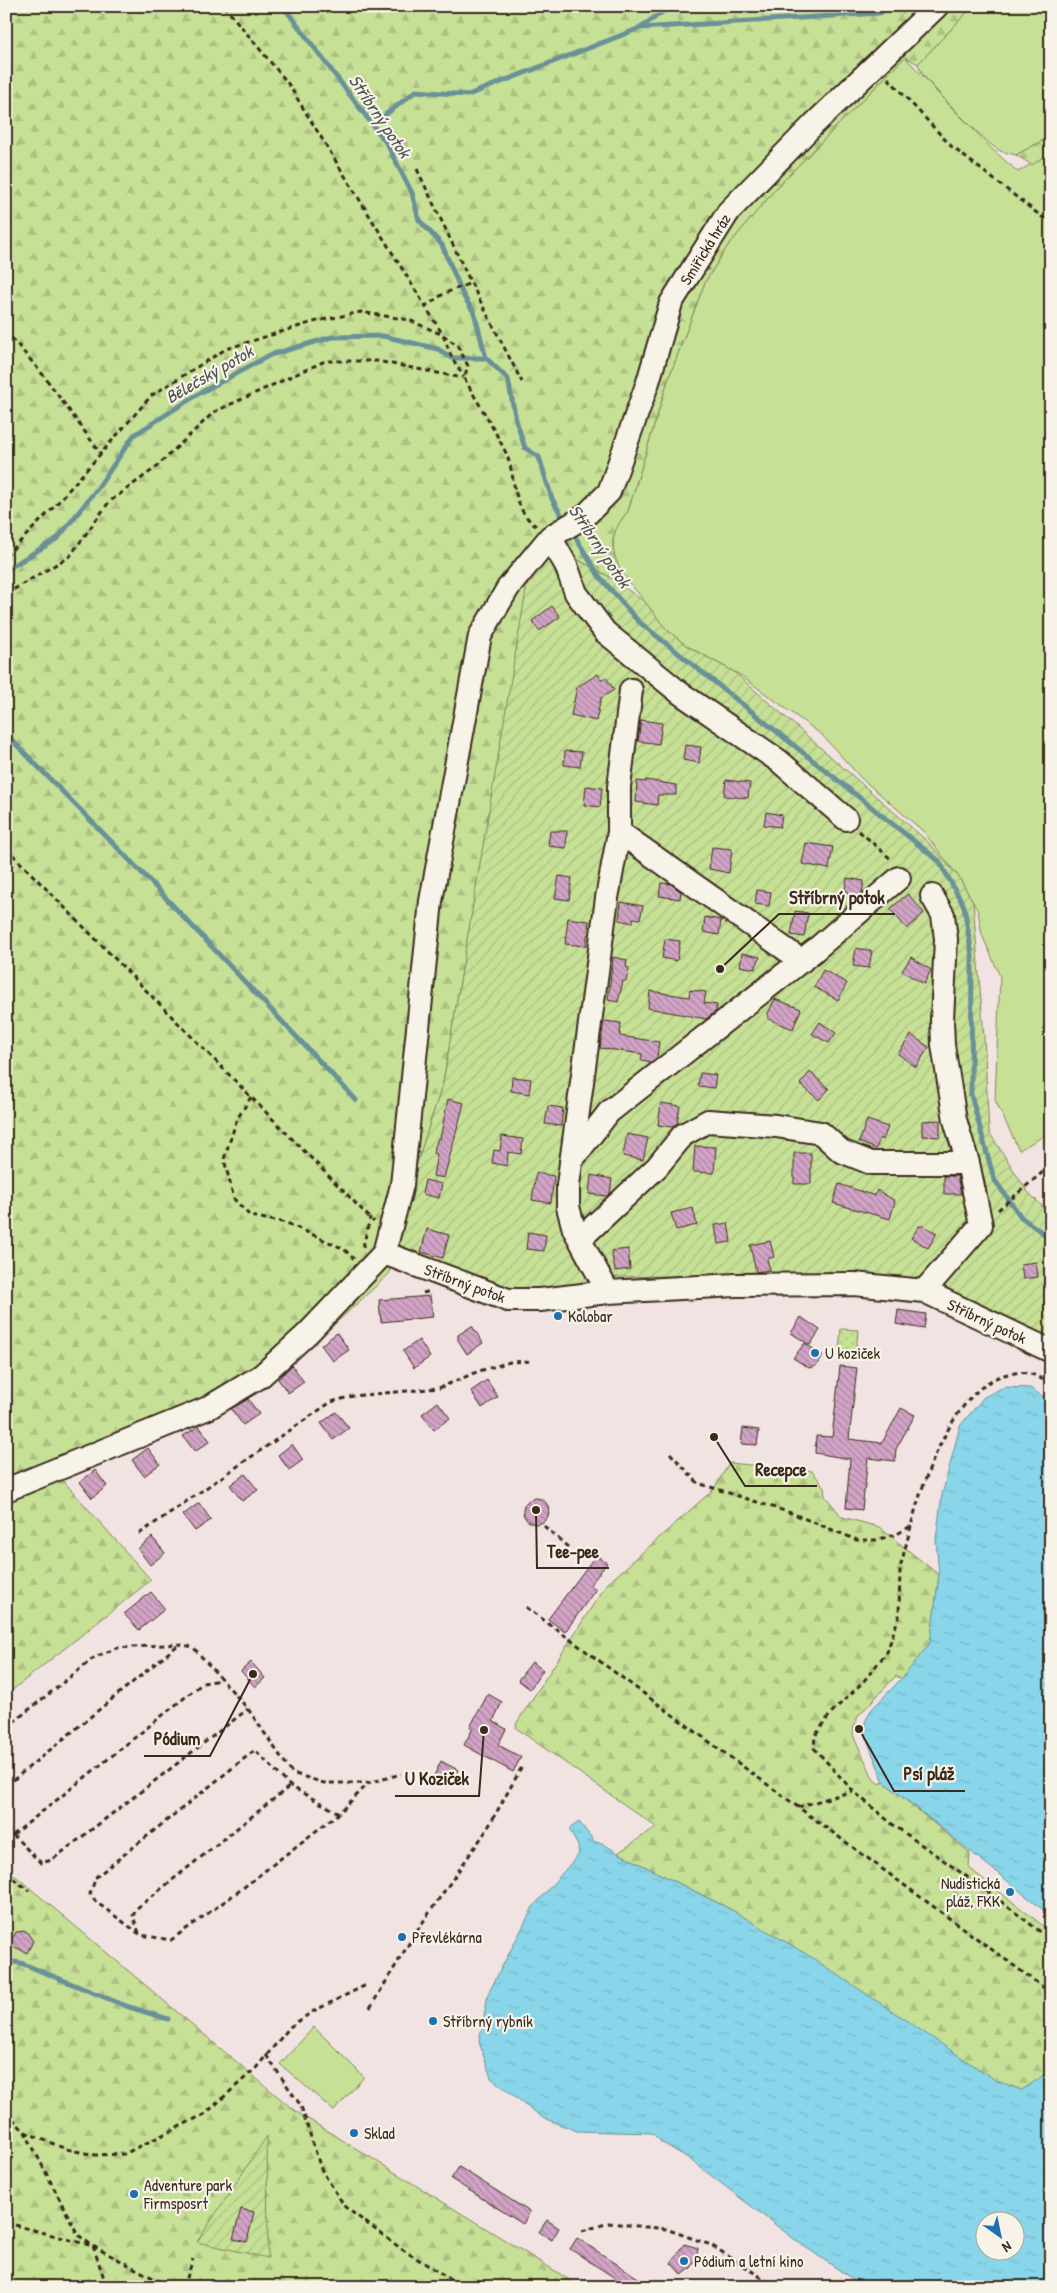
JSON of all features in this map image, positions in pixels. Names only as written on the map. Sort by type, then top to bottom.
[{"type":"lane","name":"Smiřická hráz","points":[[550,537],[584,517],[609,492],[648,382],[671,303],[729,211],[876,64],[937,6]]},
{"type":"lane","points":[[6,1490],[208,1408],[261,1376],[308,1334],[386,1244],[402,1185],[431,901],[480,636],[508,588],[550,537],[566,565],[576,593],[605,632],[680,693],[779,761],[846,820]]},
{"type":"lane","points":[[608,1292],[574,1229],[568,1207],[571,1162],[607,898],[619,832],[619,787],[631,690]]},
{"type":"lane","points":[[619,832],[809,955]]},
{"type":"lane","points":[[571,1162],[609,1112],[809,955],[896,869]]},
{"type":"lane","points":[[924,1291],[981,1225],[968,1163],[955,1120],[942,1020],[946,939],[943,915],[932,896]]},
{"type":"lane","points":[[580,1239],[657,1167],[683,1135],[708,1121],[776,1126],[821,1133],[840,1151],[871,1163],[968,1163]]},
{"type":"lane","name":"Stříbrný potok","points":[[386,1244],[508,1300],[540,1300],[608,1292],[736,1285],[854,1284],[924,1291],[1051,1352]]},
{"type":"path","points":[[224,6],[287,82],[443,335],[452,358],[505,451],[518,503],[525,518],[550,537]]},
{"type":"path","points":[[876,64],[951,146],[1051,224]]},
{"type":"path","points":[[418,169],[471,283],[522,382]]},
{"type":"path","points":[[424,307],[445,293],[471,283]]},
{"type":"path","points":[[6,556],[53,508],[152,395],[226,349],[313,322],[361,312],[409,320],[443,335],[458,346],[468,366],[464,378]]},
{"type":"path","points":[[6,331],[44,376],[84,428],[101,454]]},
{"type":"path","points":[[6,594],[70,556],[109,502],[154,469],[214,412],[325,360],[376,361],[464,378]]},
{"type":"path","points":[[846,820],[896,869]]},
{"type":"path","points":[[6,848],[370,1218],[386,1244]]},
{"type":"path","points":[[251,1097],[237,1119],[224,1159],[234,1199],[250,1216],[287,1223],[344,1249],[358,1262]]},
{"type":"path","points":[[998,1210],[1051,1165]]},
{"type":"path","points":[[361,1254],[370,1218]]},
{"type":"path","points":[[139,1534],[331,1402],[353,1396],[440,1388],[479,1371],[510,1362],[533,1361]]},
{"type":"path","points":[[1051,1385],[1030,1373],[1014,1372],[991,1379],[973,1393],[948,1429],[926,1478],[911,1526],[900,1568],[899,1616],[887,1652],[863,1682],[831,1714],[815,1736],[814,1748],[853,1791],[892,1824],[990,1893],[1051,1940]]},
{"type":"path","points":[[670,1453],[698,1483],[791,1513],[856,1540],[876,1540],[897,1534],[911,1526]]},
{"type":"path","points":[[544,1526],[570,1550]]},
{"type":"path","points":[[526,1607],[1051,1993]]},
{"type":"path","points":[[6,1786],[178,1644]]},
{"type":"path","points":[[6,1728],[95,1657],[117,1648],[178,1644],[193,1647],[248,1709],[292,1773],[324,1783],[369,1783],[401,1774]]},
{"type":"path","points":[[13,1835],[203,1684],[221,1680]]},
{"type":"path","points":[[6,1828],[41,1863],[52,1860],[248,1709]]},
{"type":"path","points":[[339,1813],[290,1786],[255,1750],[96,1877],[90,1894],[96,1902],[139,1934],[171,1940],[239,1891],[339,1813],[369,1783]]},
{"type":"path","points":[[370,2008],[416,1932],[486,1831],[522,1765]]},
{"type":"path","points":[[139,1934],[133,1916],[136,1909],[290,1786]]},
{"type":"path","points":[[798,1807],[853,1791]]},
{"type":"path","points":[[6,1873],[28,1891]]},
{"type":"path","points":[[25,2132],[66,2149],[95,2155],[124,2154],[205,2114],[256,2068],[290,2027],[312,2012],[368,1984]]},
{"type":"path","points":[[266,2054],[301,2106],[321,2169],[345,2207],[403,2250],[463,2287]]},
{"type":"path","points":[[6,2112],[25,2132],[73,2229],[93,2246],[170,2287]]},
{"type":"path","points":[[582,2231],[609,2223],[666,2229],[711,2245],[776,2287]]},
{"type":"path","points":[[6,2225],[14,2225],[93,2246]]},
{"type":"path","points":[[93,2246],[107,2287]]},
{"type":"path","points":[[184,2287],[193,2259]]},
{"type":"green space","points":[[6,6],[973,6],[918,64],[905,57],[777,187],[727,247],[705,282],[668,380],[628,511],[618,526],[613,539],[614,553],[620,570],[610,577],[536,537],[443,1083],[395,1231],[389,1274],[323,1335],[262,1385],[174,1435],[58,1475],[151,1580],[6,1695]]},
{"type":"green space","points":[[973,6],[1051,6],[1051,136],[1016,155],[1000,151],[990,144],[939,95],[918,64]]},
{"type":"green space","points":[[905,57],[993,150],[1018,172],[1051,152],[1051,1132],[1019,1150],[995,1100],[1000,976],[982,935],[978,911],[958,876],[923,831],[861,778],[822,735],[740,675],[687,646],[666,629],[620,570],[613,553],[614,529],[628,511],[668,380],[705,282],[727,247],[777,187]]},
{"type":"green space","points":[[1051,136],[1051,152],[1032,165],[1016,155]]},
{"type":"green space","name":"Stříbrný potok","points":[[535,537],[610,577],[645,602],[666,629],[687,646],[734,672],[927,841],[958,876],[973,902],[984,1037],[989,1132],[1027,1191],[1051,1215],[1051,1342],[946,1291],[770,1274],[617,1277],[557,1295],[500,1289],[410,1254],[401,1247],[395,1231],[443,1083]]},
{"type":"green space","points":[[841,1329],[858,1330],[856,1352],[839,1350]]},
{"type":"green space","points":[[729,1463],[812,1471],[824,1487],[825,1496],[842,1517],[879,1527],[939,1575],[930,1647],[905,1680],[896,1676],[858,1716],[853,1735],[874,1780],[879,1784],[884,1782],[970,1853],[969,1868],[1051,1932],[1051,2071],[1022,2093],[998,2084],[732,1910],[618,1853],[656,1827],[516,1728],[516,1724],[606,1585],[714,1489]]},
{"type":"green space","points":[[6,1868],[295,2111],[581,2287],[6,2287]]},
{"type":"green space","points":[[314,2027],[364,2077],[334,2111],[280,2064]]},
{"type":"green space","points":[[267,2136],[268,2258],[197,2242]]},
{"type":"water","points":[[1004,1387],[1030,1388],[1051,1402],[1051,1916],[884,1782],[865,1735],[865,1722],[871,1710],[904,1676],[930,1643],[939,1575],[936,1539],[942,1495],[960,1426],[984,1397]]},
{"type":"water","name":"Stříbrný rybník","points":[[579,1822],[595,1842],[602,1843],[618,1853],[732,1910],[811,1957],[997,2081],[1022,2090],[1044,2075],[1051,2067],[1051,2287],[864,2287],[798,2242],[688,2158],[661,2142],[652,2133],[577,2131],[543,2118],[491,2078],[479,2042],[488,1994],[533,1907],[579,1854],[578,1846],[569,1829]]},
{"type":"building","points":[[552,606],[560,617],[539,631],[532,621]]},
{"type":"building","points":[[598,674],[601,680],[606,677],[614,690],[601,698],[596,721],[571,715],[577,687]]},
{"type":"building","points":[[641,720],[662,723],[659,744],[638,741]]},
{"type":"building","points":[[685,745],[701,747],[699,763],[683,760]]},
{"type":"building","points":[[565,751],[582,752],[580,767],[564,765]]},
{"type":"building","points":[[646,780],[676,785],[676,795],[658,795],[657,805],[636,802],[637,781],[646,782]]},
{"type":"building","points":[[726,780],[750,783],[748,798],[724,796]]},
{"type":"building","points":[[586,786],[602,788],[600,807],[584,805]]},
{"type":"building","points":[[766,812],[782,815],[780,827],[764,825]]},
{"type":"building","points":[[550,831],[567,831],[566,848],[548,846]]},
{"type":"building","points":[[806,843],[833,847],[829,869],[802,864]]},
{"type":"building","points":[[712,847],[732,849],[729,873],[709,869]]},
{"type":"building","points":[[559,876],[572,878],[569,900],[555,898]]},
{"type":"building","points":[[847,878],[864,881],[862,893],[855,899],[847,898],[848,891],[845,891]]},
{"type":"building","points":[[661,883],[671,884],[681,892],[680,899],[659,896]]},
{"type":"building","points":[[757,890],[771,892],[769,906],[755,904]]},
{"type":"building","points":[[908,894],[924,913],[907,929],[890,909]]},
{"type":"building","points":[[621,902],[643,906],[640,919],[633,918],[633,923],[619,920]]},
{"type":"building","points":[[795,911],[808,913],[804,937],[791,935]]},
{"type":"building","points":[[705,917],[721,920],[719,935],[703,932]]},
{"type":"building","points":[[568,918],[589,921],[586,946],[565,944]]},
{"type":"building","points":[[665,939],[680,941],[677,961],[662,958]]},
{"type":"building","points":[[856,948],[872,951],[869,968],[853,966]]},
{"type":"building","points":[[742,953],[760,957],[755,969],[740,966]]},
{"type":"building","points":[[613,957],[627,960],[626,967],[629,968],[626,981],[623,981],[618,1002],[608,1000]]},
{"type":"building","points":[[911,957],[931,970],[924,984],[902,971]]},
{"type":"building","points":[[823,970],[847,983],[838,1000],[814,987]]},
{"type":"building","points":[[690,990],[706,992],[704,1003],[717,1005],[716,1011],[706,1019],[648,1008],[650,991],[689,997]]},
{"type":"building","points":[[775,999],[801,1009],[793,1029],[768,1019],[768,1013]]},
{"type":"building","points":[[604,1021],[621,1023],[620,1036],[659,1042],[657,1057],[652,1062],[641,1060],[642,1054],[600,1048]]},
{"type":"building","points":[[820,1022],[836,1033],[829,1043],[812,1034]]},
{"type":"building","points":[[911,1035],[929,1047],[916,1067],[898,1054]]},
{"type":"building","points":[[810,1072],[829,1089],[819,1100],[800,1084]]},
{"type":"building","points":[[700,1073],[716,1075],[714,1088],[698,1086]]},
{"type":"building","points":[[512,1077],[531,1079],[529,1094],[511,1091]]},
{"type":"building","points":[[448,1099],[464,1103],[444,1178],[433,1176],[437,1154],[433,1153],[438,1138],[440,1139]]},
{"type":"building","points":[[661,1103],[680,1106],[677,1123],[672,1127],[658,1125]]},
{"type":"building","points":[[548,1106],[563,1108],[561,1126],[545,1124]]},
{"type":"building","points":[[867,1120],[888,1127],[883,1140],[880,1138],[876,1149],[859,1142]]},
{"type":"building","points":[[940,1120],[940,1137],[922,1136],[922,1121]]},
{"type":"building","points":[[627,1134],[648,1138],[643,1160],[623,1156]]},
{"type":"building","points":[[502,1136],[523,1139],[521,1154],[508,1152],[507,1166],[492,1163],[494,1150],[500,1151]]},
{"type":"building","points":[[695,1146],[716,1147],[714,1173],[693,1172]]},
{"type":"building","points":[[794,1153],[811,1153],[811,1184],[794,1184]]},
{"type":"building","points":[[536,1173],[554,1176],[551,1203],[532,1200]]},
{"type":"building","points":[[591,1175],[612,1179],[610,1193],[607,1196],[589,1194]]},
{"type":"building","points":[[944,1176],[957,1176],[961,1194],[944,1194]]},
{"type":"building","points":[[425,1180],[442,1184],[439,1198],[422,1194]]},
{"type":"building","points":[[839,1184],[875,1196],[877,1190],[895,1201],[890,1219],[833,1203]]},
{"type":"building","points":[[693,1208],[697,1225],[676,1230],[671,1213]]},
{"type":"building","points":[[728,1223],[731,1242],[718,1244],[715,1225]]},
{"type":"building","points":[[919,1226],[924,1226],[937,1233],[928,1248],[911,1238]]},
{"type":"building","points":[[427,1229],[449,1235],[443,1258],[421,1252]]},
{"type":"building","points":[[528,1232],[546,1235],[544,1251],[526,1249]]},
{"type":"building","points":[[770,1241],[774,1257],[767,1259],[770,1270],[756,1272],[750,1245]]},
{"type":"building","points":[[628,1249],[630,1269],[615,1271],[611,1251]]},
{"type":"building","points":[[1036,1262],[1038,1277],[1023,1279],[1021,1264]]},
{"type":"building","points":[[430,1296],[433,1317],[381,1322],[379,1300]]},
{"type":"building","points":[[898,1310],[926,1314],[924,1329],[896,1324]]},
{"type":"building","points":[[801,1317],[820,1330],[810,1345],[791,1333]]},
{"type":"building","points":[[472,1326],[483,1343],[467,1354],[458,1340],[458,1335]]},
{"type":"building","points":[[337,1333],[349,1350],[333,1361],[321,1345]]},
{"type":"building","points":[[419,1340],[430,1357],[414,1368],[403,1351]]},
{"type":"building","points":[[805,1343],[823,1356],[816,1366],[809,1368],[793,1358]]},
{"type":"building","points":[[292,1365],[304,1382],[288,1393],[278,1379]]},
{"type":"building","points":[[840,1366],[857,1368],[849,1439],[882,1443],[901,1408],[915,1415],[896,1449],[895,1461],[868,1458],[862,1510],[846,1508],[850,1459],[815,1453],[816,1436],[832,1437]]},
{"type":"building","points":[[487,1380],[498,1397],[482,1408],[471,1391]]},
{"type":"building","points":[[248,1399],[259,1414],[243,1425],[231,1409]]},
{"type":"building","points":[[438,1402],[450,1418],[434,1430],[422,1414]]},
{"type":"building","points":[[336,1412],[349,1428],[333,1440],[321,1423]]},
{"type":"building","points":[[199,1426],[210,1441],[195,1452],[183,1436]]},
{"type":"building","points":[[743,1428],[759,1430],[757,1445],[741,1444]]},
{"type":"building","points":[[292,1444],[303,1460],[289,1470],[278,1455]]},
{"type":"building","points":[[148,1448],[160,1464],[144,1476],[132,1460]]},
{"type":"building","points":[[95,1470],[107,1486],[92,1498],[80,1482]]},
{"type":"building","points":[[245,1474],[258,1490],[242,1501],[230,1485]]},
{"type":"building","points":[[536,1498],[546,1501],[549,1511],[546,1521],[536,1524],[526,1521],[523,1511],[526,1501]]},
{"type":"building","points":[[199,1503],[211,1520],[195,1531],[183,1515]]},
{"type":"building","points":[[152,1537],[165,1553],[150,1565],[138,1549]]},
{"type":"building","points":[[596,1555],[607,1563],[590,1585],[596,1589],[565,1632],[548,1619]]},
{"type":"building","points":[[151,1592],[165,1609],[139,1630],[124,1614]]},
{"type":"building","points":[[251,1662],[265,1678],[255,1687],[241,1671]]},
{"type":"building","points":[[532,1662],[543,1670],[530,1689],[518,1680]]},
{"type":"building","points":[[488,1694],[502,1702],[493,1721],[506,1729],[498,1745],[521,1757],[513,1772],[464,1745],[473,1728],[470,1727]]},
{"type":"building","points":[[441,1761],[458,1770],[449,1786],[433,1778]]},
{"type":"building","points":[[26,1931],[33,1941],[27,1953],[9,1944],[16,1932]]},
{"type":"building","points":[[459,2167],[530,2212],[523,2224],[451,2179]]},
{"type":"building","points":[[241,2209],[254,2212],[247,2242],[233,2239]]},
{"type":"building","points":[[547,2220],[559,2228],[552,2240],[539,2232]]},
{"type":"building","points":[[577,2238],[649,2285],[648,2287],[629,2287],[570,2249]]},
{"type":"building","name":"Pódium a letní kino","points":[[684,2244],[698,2248],[696,2259],[691,2268],[682,2275],[671,2263]]},
{"type":"waterway","name":"Stříbrný potok","points":[[283,6],[387,144],[412,193],[419,220],[442,245],[464,297],[474,312],[486,358],[508,379],[516,420],[525,448],[539,457],[552,499],[565,521]]},
{"type":"waterway","points":[[641,27],[671,6]]},
{"type":"waterway","points":[[372,125],[416,91],[468,95],[640,28],[880,13],[889,6]]},
{"type":"waterway","name":"Bělečský potok","points":[[6,570],[58,538],[97,489],[134,435],[200,393],[270,355],[332,337],[383,336],[438,349],[452,358],[486,358]]},
{"type":"waterway","name":"Stříbrný potok","points":[[571,530],[599,576],[638,621],[939,861],[964,906],[972,956],[971,1095],[994,1179],[1021,1217],[1051,1239]]},
{"type":"waterway","points":[[6,734],[148,879],[356,1100]]},
{"type":"waterway","points":[[6,1961],[21,1963],[126,2006],[168,2019]]},
{"type":"place","name":"Stříbrný potok","points":[[720,969]]},
{"type":"place","name":"Kolobar","points":[[558,1316]]},
{"type":"place","name":"U koziček","points":[[815,1353]]},
{"type":"place","name":"Recepce","points":[[714,1437]]},
{"type":"place","name":"Tee-pee","points":[[536,1510]]},
{"type":"place","name":"Pódium","points":[[253,1674]]},
{"type":"place","name":"Psí pláž","points":[[859,1729]]},
{"type":"place","name":"U Koziček","points":[[484,1730]]},
{"type":"place","name":"Nudistická pláž, FKK","points":[[1010,1892]]},
{"type":"place","name":"Převlékárna","points":[[402,1937]]},
{"type":"place","name":"Stříbrný rybník","points":[[433,2021]]},
{"type":"place","name":"Sklad","points":[[354,2133]]},
{"type":"place","name":"Adventure park Firmsposrt","points":[[134,2194]]},
{"type":"place","name":"Pódium a letní kino","points":[[684,2261]]}]
